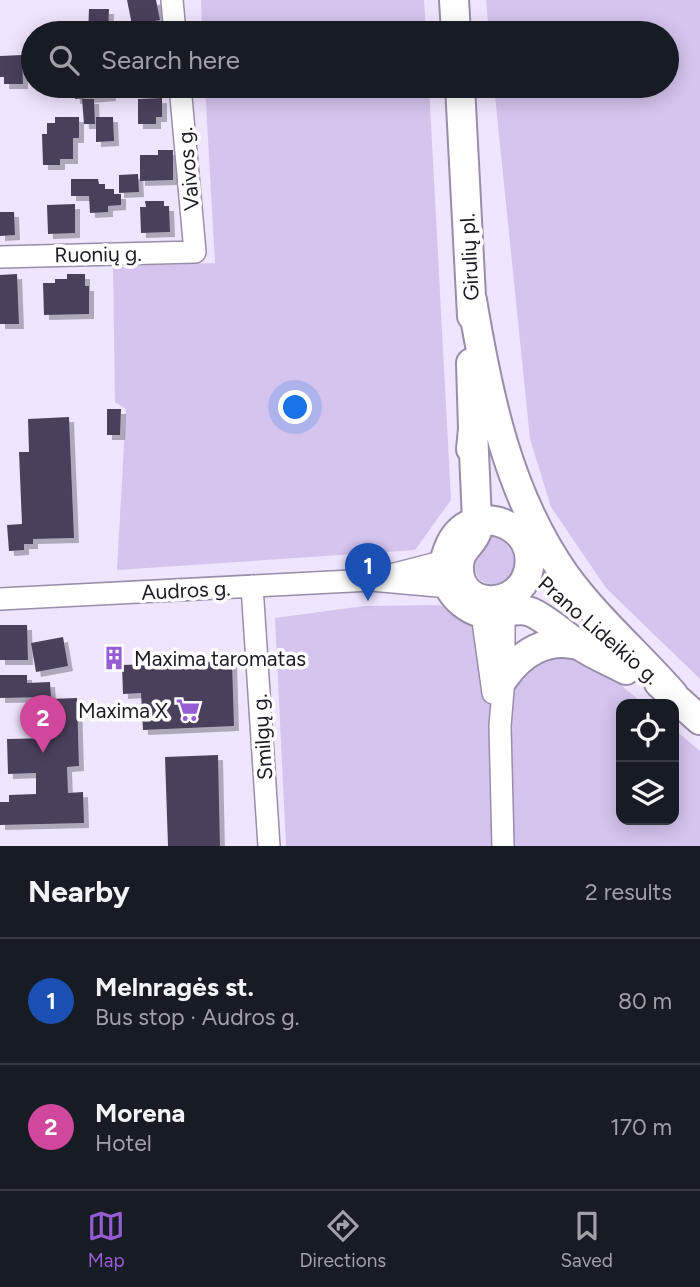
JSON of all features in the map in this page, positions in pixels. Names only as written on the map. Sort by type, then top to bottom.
[{"type":"main road","points":[[454,0],[455,21]]},
{"type":"main road","name":"Girulių pl.","points":[[461,98],[472,300],[470,353],[473,429],[480,524],[461,555],[459,569],[462,582],[468,591],[482,599],[532,613],[578,645],[626,670]]},
{"type":"main road","points":[[472,300],[503,447],[540,536],[565,575],[671,699]]},
{"type":"main road","points":[[480,524],[513,528],[525,542],[529,555],[526,579],[502,604],[461,603],[447,574],[453,540],[495,513],[481,352]]},
{"type":"main road","name":"Prano Lideikio g.","points":[[529,567],[671,699]]},
{"type":"main road","name":"Prano Lideikio g.","points":[[502,604],[534,598],[626,670],[670,699]]},
{"type":"main road","points":[[504,678],[516,662],[538,648],[562,642],[578,645]]},
{"type":"main road","name":"Prano Lideikio g.","points":[[679,705],[700,720]]},
{"type":"street","points":[[172,0],[174,21]]},
{"type":"street","name":"Vaivos g.","points":[[181,98],[195,252]]},
{"type":"street","name":"Ruonių g.","points":[[0,257],[195,252]]},
{"type":"street","name":"Audros g.","points":[[0,599],[447,574]]},
{"type":"street","name":"Smilgų g.","points":[[252,586],[269,846]]},
{"type":"street","points":[[502,604],[504,678],[500,726],[503,846]]},
{"type":"street","points":[[500,726],[490,679],[484,621],[502,604]]},
{"type":"shaded area","points":[[201,0],[424,0],[425,21],[202,21]]},
{"type":"shaded area","points":[[486,0],[700,0],[700,679],[606,588],[551,507],[530,439],[495,98],[679,98],[679,21],[488,21]]},
{"type":"shaded area","points":[[206,98],[430,98],[451,500],[415,550],[117,570],[126,409],[115,402],[113,266],[215,263]]},
{"type":"shaded area","points":[[491,534],[508,546],[514,562],[509,577],[491,585],[480,580],[475,567]]},
{"type":"shaded area","points":[[439,605],[458,613],[469,622],[481,655],[571,655],[606,673],[638,699],[616,699],[616,825],[679,825],[679,733],[700,751],[700,846],[286,846],[275,618],[364,606]]},
{"type":"building","points":[[127,0],[156,0],[160,20],[131,21]]},
{"type":"building","points":[[89,9],[109,9],[108,21],[88,21]]},
{"type":"building","points":[[21,55],[21,84],[4,84],[4,77],[0,77],[0,56]]},
{"type":"building","points":[[162,98],[162,117],[156,117],[156,124],[138,124],[138,99]]},
{"type":"building","points":[[82,99],[94,99],[95,124],[84,124]]},
{"type":"building","points":[[55,117],[79,117],[79,138],[73,138],[73,159],[60,159],[60,165],[43,165],[42,134],[47,134],[47,123],[55,123]]},
{"type":"building","points":[[96,117],[113,117],[114,141],[96,142]]},
{"type":"building","points":[[158,150],[173,150],[173,180],[140,181],[140,155],[158,155]]},
{"type":"building","points":[[138,174],[139,192],[119,193],[119,175]]},
{"type":"building","points":[[71,179],[98,179],[99,184],[105,184],[105,189],[114,189],[114,194],[121,194],[121,205],[108,206],[108,212],[90,213],[89,196],[71,196]]},
{"type":"building","points":[[145,201],[164,201],[164,206],[169,206],[170,232],[141,233],[140,207],[146,207]]},
{"type":"building","points":[[75,204],[75,233],[48,234],[47,205]]},
{"type":"building","points":[[0,212],[14,212],[15,235],[0,236]]},
{"type":"building","points":[[17,274],[19,324],[0,324],[0,275]]},
{"type":"building","points":[[67,274],[85,274],[85,286],[89,286],[89,314],[44,315],[43,283],[67,279]]},
{"type":"building","points":[[107,409],[121,409],[120,435],[107,435]]},
{"type":"building","points":[[69,417],[74,538],[33,539],[33,544],[24,544],[24,550],[9,551],[7,525],[22,524],[19,452],[29,452],[28,419]]},
{"type":"building","points":[[0,625],[27,625],[28,660],[0,660]]},
{"type":"building","points":[[63,637],[68,666],[36,672],[31,643]]},
{"type":"building","name":"Maxima X","points":[[232,661],[234,726],[143,730],[141,693],[123,694],[122,665]]},
{"type":"building","points":[[0,675],[27,675],[27,683],[50,682],[51,697],[0,698]]},
{"type":"building","points":[[77,698],[79,766],[67,767],[68,793],[83,792],[84,823],[0,825],[0,802],[9,802],[9,795],[36,794],[36,773],[8,774],[7,739],[50,738],[49,699]]},
{"type":"building","points":[[218,755],[220,846],[168,846],[165,757]]},
{"type":"place","name":"Melnragės st.","points":[[368,601]]},
{"type":"place","name":"Maxima taromatas","points":[[114,658]]},
{"type":"place","name":"Maxima X","points":[[188,710]]},
{"type":"place","name":"Morena","points":[[43,753]]}]
